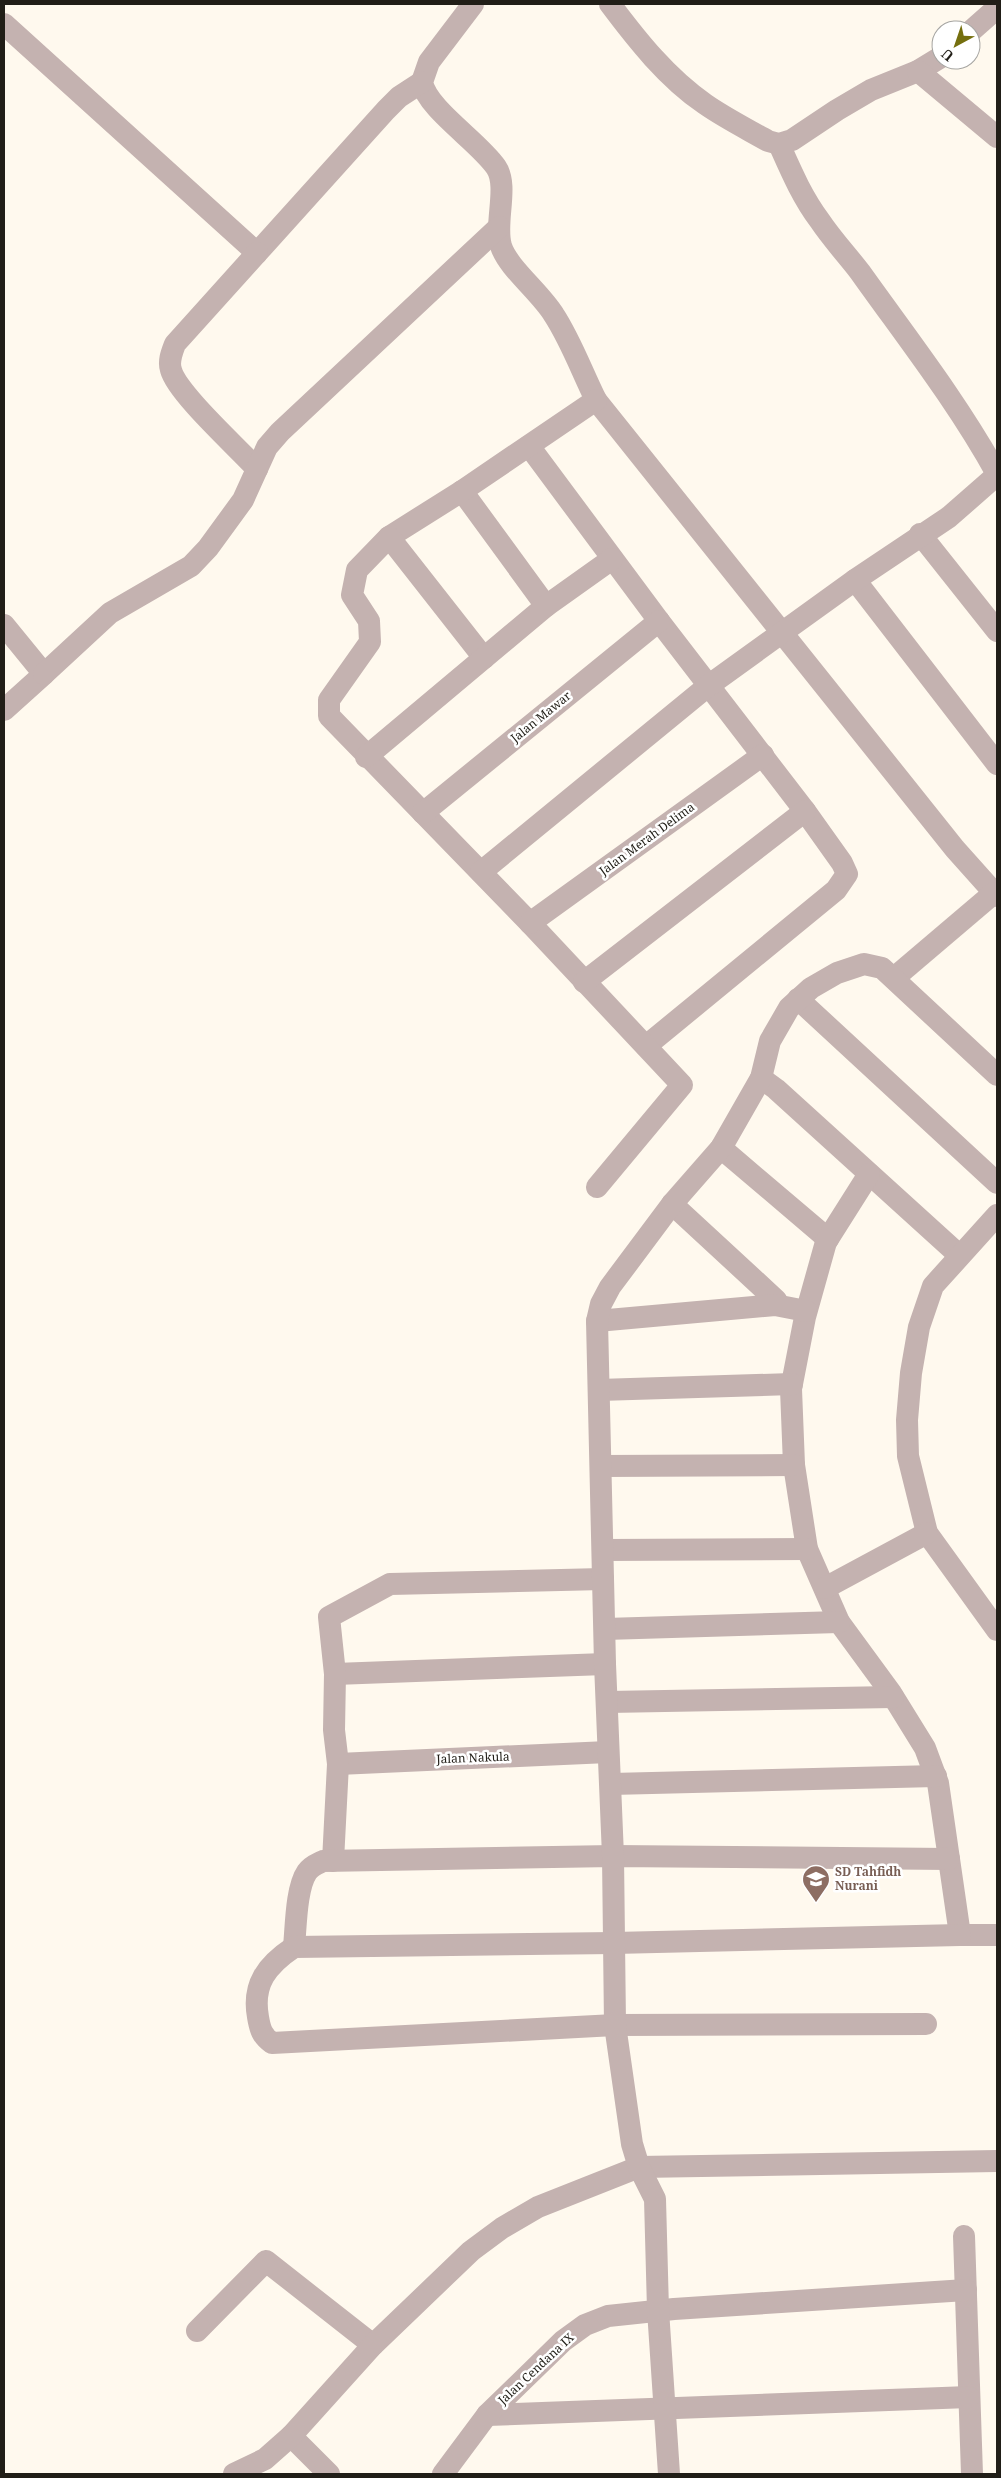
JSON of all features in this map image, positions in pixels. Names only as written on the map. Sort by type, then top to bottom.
[{"type":"street","points":[[257,469],[182,390],[170,368],[170,355],[178,338],[386,110],[399,97],[422,82],[429,62],[473,4]]},
{"type":"street","points":[[610,4],[633,35],[657,62],[705,104],[768,141],[779,144],[801,135],[836,110],[871,90],[918,71],[931,63]]},
{"type":"street","points":[[981,22],[997,8]]},
{"type":"street","points":[[4,24],[257,253]]},
{"type":"street","points":[[918,71],[997,137]]},
{"type":"street","points":[[422,82],[428,99],[474,141],[497,168],[500,191],[500,244],[506,258],[539,294],[554,315],[596,400],[780,633],[955,849],[993,892],[894,978]]},
{"type":"street","points":[[480,872],[708,686],[920,534],[949,517],[997,474],[982,446],[894,319],[840,244],[820,222],[799,188],[779,144]]},
{"type":"street","points":[[4,710],[110,613],[192,566],[208,548],[243,500],[267,447],[280,432],[499,227]]},
{"type":"street","points":[[596,400],[462,491],[389,537],[356,570],[352,595],[369,620],[370,642],[329,700],[329,716],[366,757],[423,812],[530,923],[584,982],[674,1074],[682,1085],[681,1089],[597,1187]]},
{"type":"street","points":[[529,446],[659,622],[805,811],[842,863],[847,874],[841,885],[646,1046]]},
{"type":"street","points":[[462,491],[546,606]]},
{"type":"street","points":[[920,534],[997,631]]},
{"type":"street","points":[[389,537],[484,658]]},
{"type":"street","points":[[366,757],[546,606],[612,559]]},
{"type":"street","points":[[855,580],[997,764]]},
{"type":"street","name":"Jalan Mawar","points":[[423,812],[659,622]]},
{"type":"street","points":[[4,625],[44,674]]},
{"type":"street","name":"Jalan Merah Delima","points":[[530,923],[763,756]]},
{"type":"street","points":[[584,982],[805,811]]},
{"type":"street","points":[[669,2474],[658,2310],[655,2199],[639,2167],[632,2144],[615,2025],[613,1856],[605,1664],[604,1550],[597,1321],[600,1304],[610,1287],[672,1204],[721,1148],[761,1078],[770,1041],[786,1013],[798,999],[822,980],[864,964],[882,968],[997,1075]]},
{"type":"street","points":[[798,999],[997,1183]]},
{"type":"street","points":[[761,1078],[776,1089],[959,1255]]},
{"type":"street","points":[[721,1148],[828,1239]]},
{"type":"street","points":[[869,1174],[828,1239],[821,1256],[806,1311],[792,1384],[794,1465],[807,1549],[824,1588],[840,1622],[894,1697],[926,1748],[936,1776],[960,1935]]},
{"type":"street","points":[[672,1204],[776,1300],[775,1305]]},
{"type":"street","points":[[997,1215],[933,1286],[919,1327],[911,1372],[907,1420],[908,1456],[913,1483],[927,1533],[997,1630]]},
{"type":"street","points":[[597,1321],[775,1305],[806,1311]]},
{"type":"street","points":[[599,1390],[792,1384]]},
{"type":"street","points":[[602,1466],[794,1465]]},
{"type":"street","points":[[824,1588],[927,1533]]},
{"type":"street","points":[[604,1550],[807,1549]]},
{"type":"street","points":[[333,1861],[338,1764],[334,1730],[335,1674],[329,1617],[390,1584],[603,1579]]},
{"type":"street","points":[[605,1629],[840,1622]]},
{"type":"street","points":[[335,1674],[605,1664]]},
{"type":"street","points":[[608,1702],[894,1697]]},
{"type":"street","name":"Jalan Nakula","points":[[338,1764],[608,1752]]},
{"type":"street","points":[[610,1784],[936,1776]]},
{"type":"street","points":[[294,1947],[302,1881],[307,1870],[323,1861],[613,1856],[949,1859]]},
{"type":"street","points":[[926,2024],[615,2025],[272,2043],[264,2037],[260,2029],[255,2001],[261,1980],[269,1967],[277,1958],[294,1947],[997,1935]]},
{"type":"street","points":[[234,2474],[265,2459],[291,2436],[373,2345],[471,2251],[502,2228],[538,2207],[639,2167],[997,2160]]},
{"type":"street","points":[[964,2236],[972,2474]]},
{"type":"street","points":[[197,2331],[266,2261],[373,2345]]},
{"type":"street","name":"Jalan Cendana IX","points":[[443,2474],[487,2415],[563,2341],[585,2325],[608,2316],[658,2310],[966,2290]]},
{"type":"street","points":[[487,2415],[969,2396]]},
{"type":"street","points":[[291,2436],[329,2474]]},
{"type":"place","name":"SD Tahfidh Nurani","points":[[816,1903]]}]
